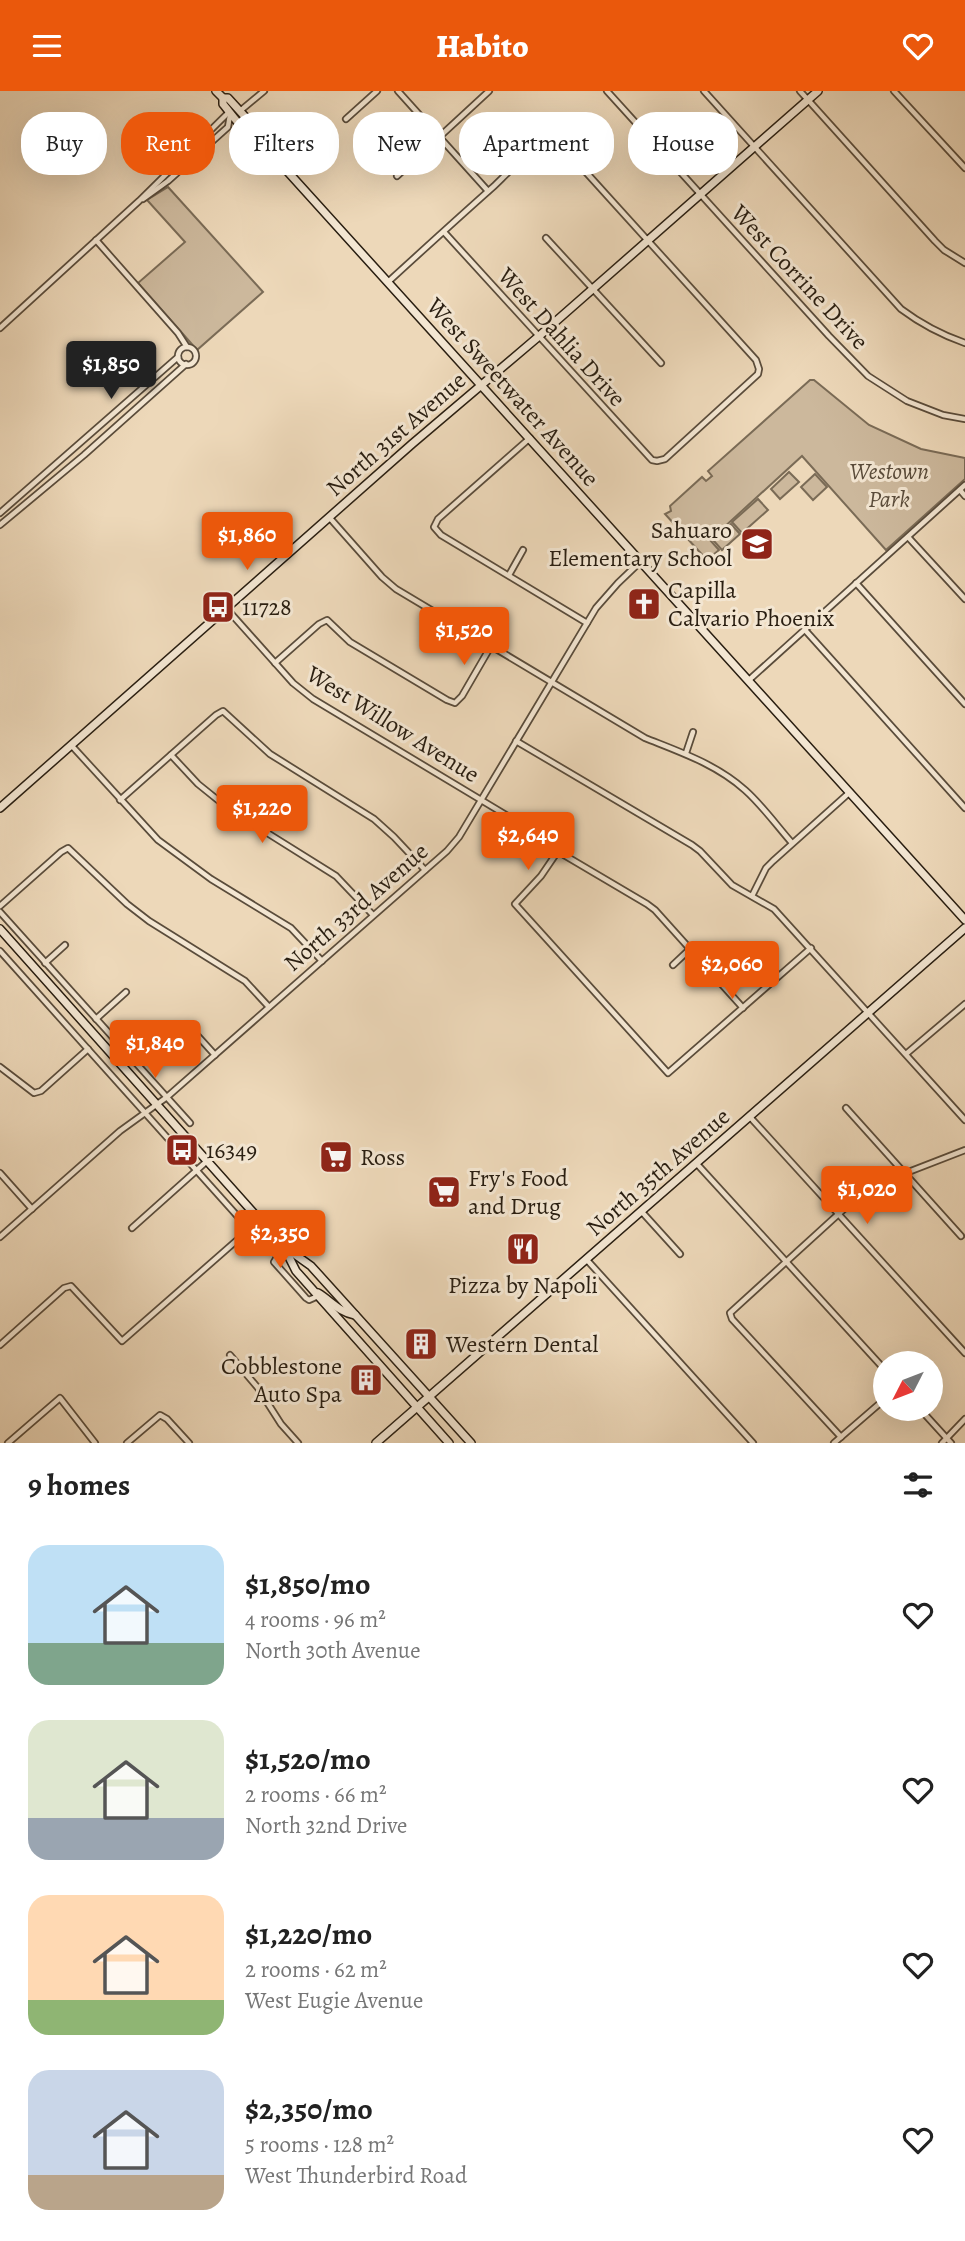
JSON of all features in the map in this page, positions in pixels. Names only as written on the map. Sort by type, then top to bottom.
[{"type":"street","name":"West Sweetwater Avenue","points":[[216,91],[235,112]]},
{"type":"street","points":[[244,112],[264,91]]},
{"type":"street","points":[[346,119],[377,91]]},
{"type":"street","points":[[398,91],[417,112]]},
{"type":"street","points":[[445,131],[489,91]]},
{"type":"street","name":"West Corrine Drive","points":[[607,91],[868,376],[907,401],[943,415],[965,419]]},
{"type":"street","points":[[704,91],[901,309],[915,320],[965,343]]},
{"type":"street","points":[[800,91],[935,241],[965,263]]},
{"type":"street","name":"North 31st Avenue","points":[[0,808],[818,91]]},
{"type":"street","points":[[894,91],[965,168]]},
{"type":"street","name":"West Sweetwater Avenue","points":[[225,98],[223,104],[229,112]]},
{"type":"street","points":[[0,328],[139,201],[229,112]]},
{"type":"street","points":[[445,144],[488,191]]},
{"type":"street","name":"West Sweetwater Avenue","points":[[291,175],[965,920]]},
{"type":"street","points":[[388,283],[506,175]]},
{"type":"street","points":[[589,175],[648,240]]},
{"type":"street","name":"West Dahlia Drive","points":[[444,232],[647,457],[657,461],[665,459],[755,377],[759,369],[756,360],[648,240]]},
{"type":"street","points":[[547,238],[661,363]]},
{"type":"street","points":[[0,525],[186,365],[193,362],[196,356],[193,349],[187,347],[178,333],[96,240]]},
{"type":"street","points":[[0,513],[178,357],[179,351],[187,347]]},
{"type":"street","points":[[178,357],[186,365]]},
{"type":"street","points":[[530,438],[438,519],[434,527],[440,535],[587,622]]},
{"type":"street","points":[[749,680],[965,485]]},
{"type":"street","points":[[960,490],[965,496]]},
{"type":"street","points":[[329,517],[388,583],[645,738],[686,753],[713,767],[745,790],[792,843]]},
{"type":"street","points":[[908,537],[965,599]]},
{"type":"street","points":[[509,575],[523,550]]},
{"type":"street","name":"North 33rd Avenue","points":[[0,1237],[120,1131],[167,1097],[459,837],[587,622],[603,599],[641,561]]},
{"type":"street","points":[[856,583],[965,704]]},
{"type":"street","name":"West Willow Avenue","points":[[226,608],[293,683],[313,699],[526,827],[558,851],[655,910],[743,1008]]},
{"type":"street","points":[[275,663],[327,620],[351,642],[455,703],[462,696],[491,646]]},
{"type":"street","points":[[805,630],[965,809]]},
{"type":"street","points":[[120,800],[223,711],[270,754],[374,819],[425,870]]},
{"type":"street","points":[[686,753],[693,732]]},
{"type":"street","points":[[516,741],[692,845],[732,885],[774,909],[965,1120]]},
{"type":"street","points":[[71,745],[158,840],[211,879],[291,928],[322,961]]},
{"type":"street","points":[[170,755],[198,784],[229,809],[336,876],[373,915]]},
{"type":"street","points":[[752,896],[766,869],[850,792]]},
{"type":"street","points":[[0,906],[68,848],[127,904],[149,921],[245,981],[270,1007]]},
{"type":"street","points":[[558,851],[541,876],[515,904],[667,1073],[811,948]]},
{"type":"street","points":[[0,912],[190,1123]]},
{"type":"street","name":"North 35th Avenue","points":[[376,1443],[965,928]]},
{"type":"street","points":[[0,929],[283,1246],[312,1266],[471,1443]]},
{"type":"street","points":[[46,963],[65,945]]},
{"type":"street","points":[[673,965],[690,949]]},
{"type":"street","points":[[0,951],[249,1229]]},
{"type":"street","points":[[96,1019],[126,992]]},
{"type":"street","points":[[906,1054],[965,1004]]},
{"type":"street","points":[[195,1033],[215,1055]]},
{"type":"street","points":[[0,1067],[34,1093],[41,1091],[88,1049]]},
{"type":"street","points":[[846,1108],[961,1236]]},
{"type":"street","points":[[750,1117],[965,1353]]},
{"type":"street","points":[[841,1437],[732,1319],[730,1313],[838,1213],[868,1190],[965,1150]]},
{"type":"street","points":[[132,1228],[208,1160]]},
{"type":"street","points":[[697,1164],[873,1357]]},
{"type":"street","points":[[0,1173],[32,1209]]},
{"type":"street","points":[[642,1212],[680,1254]]},
{"type":"street","points":[[0,1345],[64,1288],[71,1286],[122,1341],[260,1220]]},
{"type":"street","points":[[283,1246],[296,1271],[449,1443]]},
{"type":"street","points":[[283,1246],[274,1262],[306,1299],[318,1296]]},
{"type":"street","points":[[587,1260],[753,1443]]},
{"type":"street","points":[[311,1287],[338,1309],[355,1315]]},
{"type":"street","points":[[230,1355],[298,1443]]},
{"type":"street","points":[[8,1443],[60,1398],[94,1443]]},
{"type":"street","points":[[834,1443],[873,1409]]},
{"type":"street","points":[[127,1443],[160,1415],[189,1443]]},
{"type":"street","points":[[942,1443],[949,1441],[965,1419]]},
{"type":"street","points":[[931,1421],[949,1441]]},
{"type":"green space","points":[[168,187],[263,292],[197,350],[138,283],[185,242],[147,200]]},
{"type":"green space","name":"Westown Park","points":[[810,380],[814,380],[869,425],[921,449],[965,458],[965,479],[886,550],[802,456],[710,540],[719,550],[707,560],[665,514],[671,511],[670,506],[702,477],[706,481],[712,476],[708,471]]},
{"type":"green space","points":[[789,472],[799,482],[780,499],[771,489]]},
{"type":"green space","points":[[815,474],[827,487],[813,500],[801,487]]},
{"type":"green space","points":[[758,499],[768,510],[742,533],[732,522]]},
{"type":"green space","points":[[731,524],[740,534],[722,550],[713,540]]},
{"type":"place","name":"Sahuaro Elementary School","points":[[757,544]]},
{"type":"place","name":"Capilla Calvario Phoenix","points":[[644,604]]},
{"type":"place","name":"11728","points":[[218,607]]},
{"type":"place","name":"16349","points":[[182,1150]]},
{"type":"place","name":"Ross","points":[[336,1157]]},
{"type":"place","name":"Fry's Food and Drug","points":[[444,1192]]},
{"type":"place","name":"Pizza by Napoli","points":[[523,1249]]},
{"type":"place","name":"Western Dental","points":[[421,1344]]},
{"type":"place","name":"Cobblestone Auto Spa","points":[[366,1380]]}]
